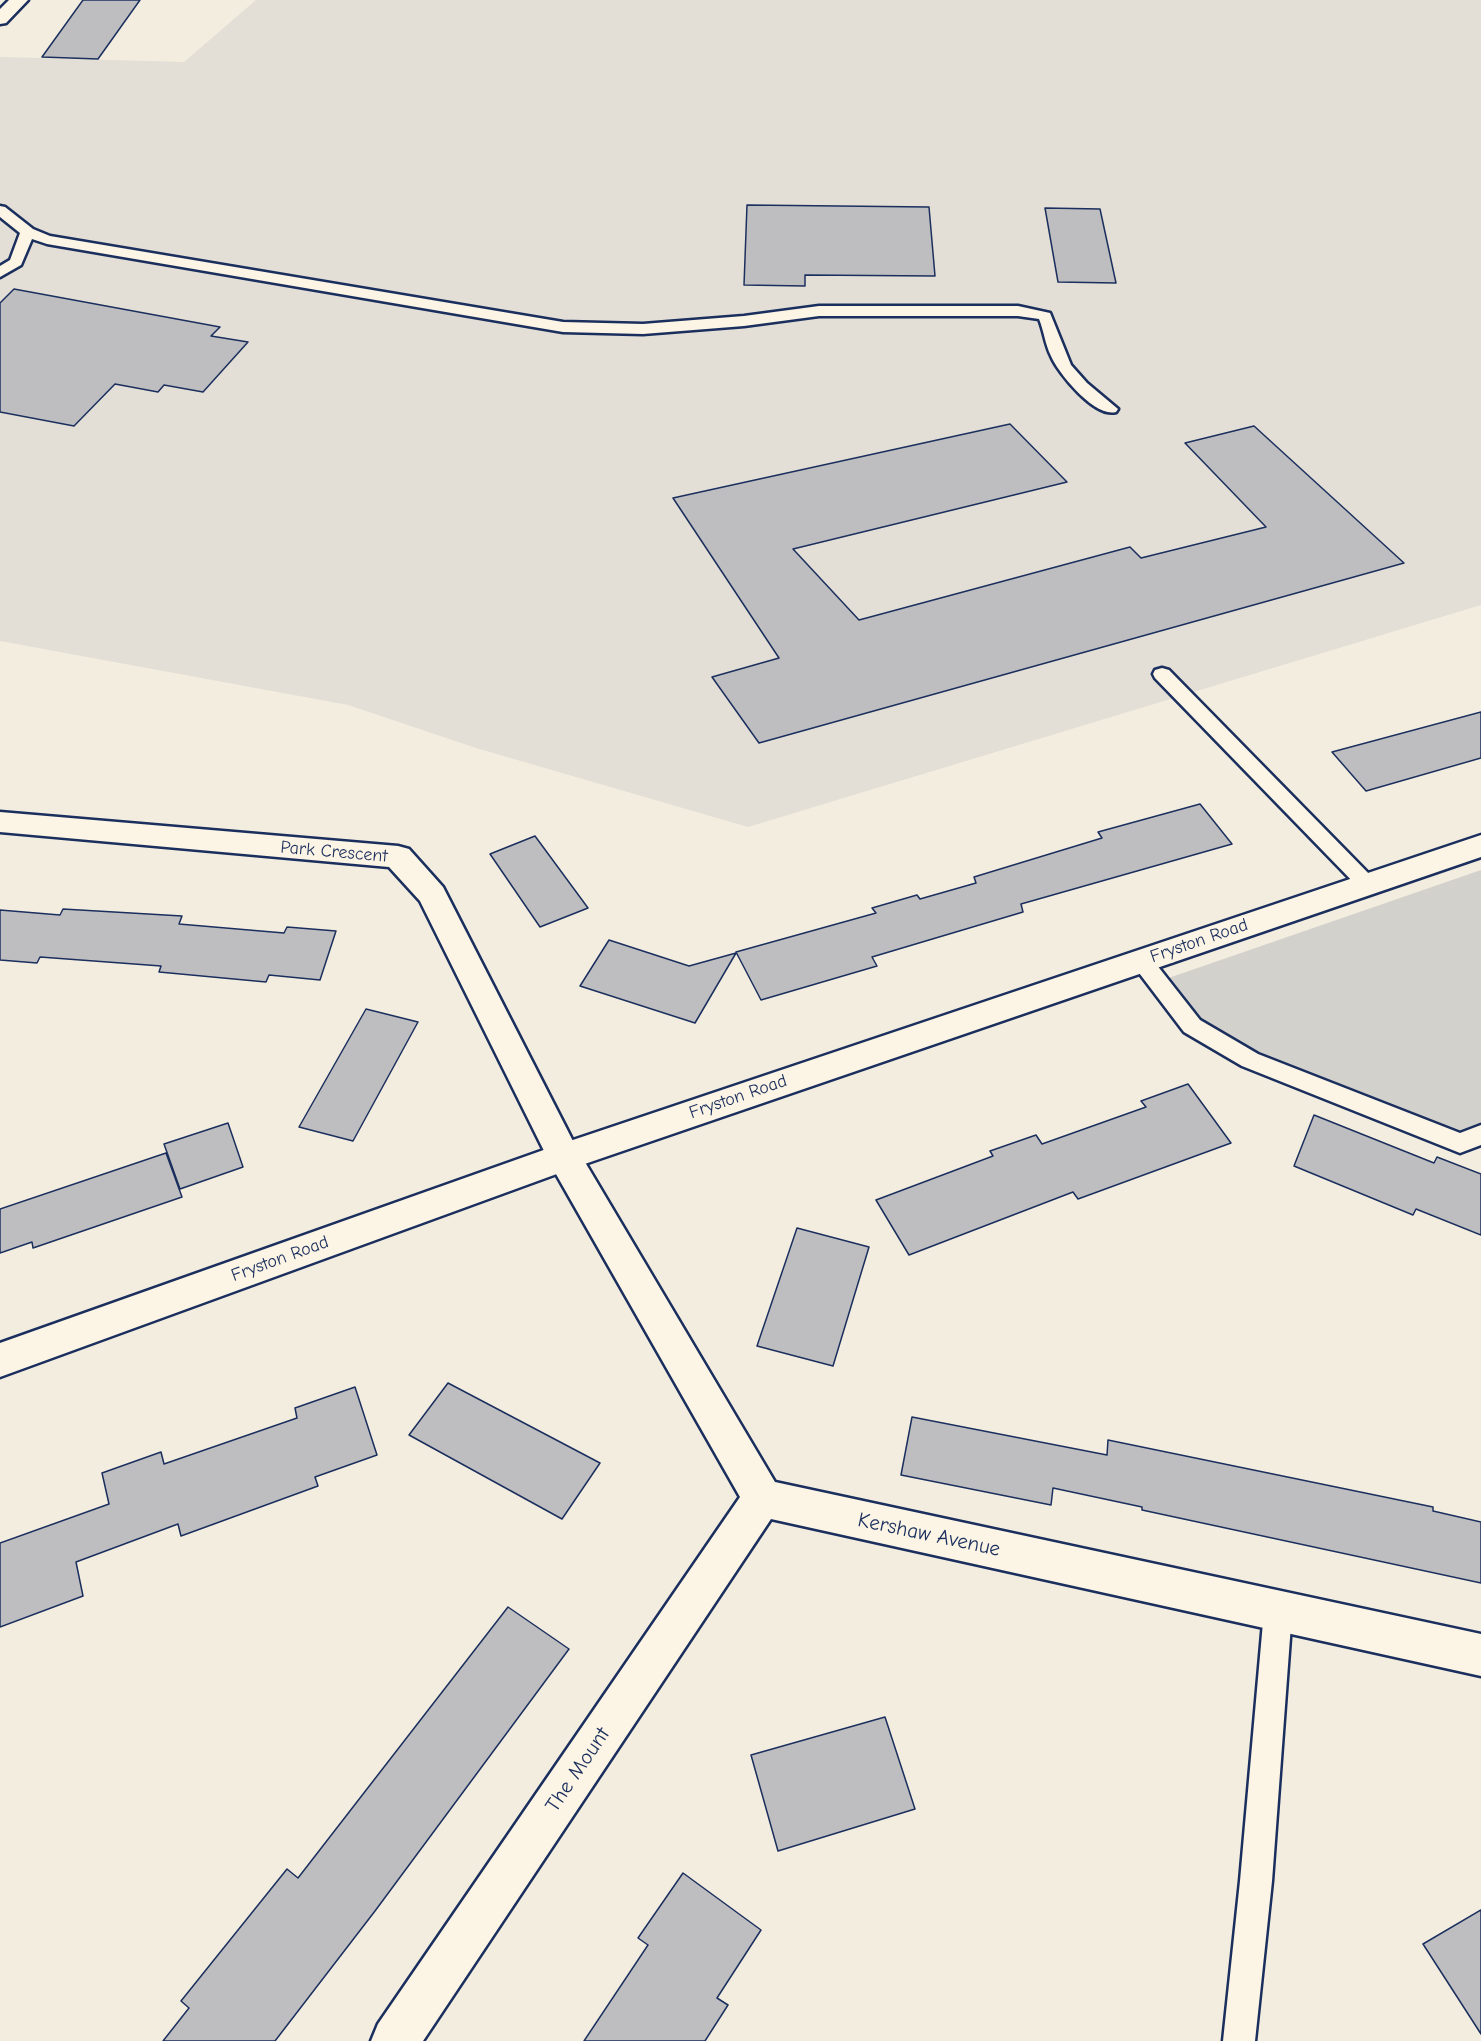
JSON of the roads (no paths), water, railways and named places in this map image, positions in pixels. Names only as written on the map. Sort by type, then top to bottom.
[{"type":"street","points":[[0,19],[19,0]]},
{"type":"street","name":"Park Crescent","points":[[0,822],[398,857],[432,895],[564,1157]]},
{"type":"street","name":"Fryston Road","points":[[0,1360],[564,1157],[1481,846]]},
{"type":"street","points":[[564,1157],[762,1498]]},
{"type":"street","name":"Kershaw Avenue","points":[[762,1498],[1481,1655]]},
{"type":"street","name":"The Mount","points":[[395,2041],[762,1498]]},
{"type":"lane","points":[[0,210],[28,232],[46,240],[563,327],[643,329],[744,321],[819,311],[1018,311],[1045,316],[1059,358],[1070,374],[1087,392],[1110,409]]},
{"type":"lane","points":[[0,273],[16,262],[28,232]]},
{"type":"lane","points":[[1162,674],[1367,884]]},
{"type":"lane","points":[[1141,961],[1192,1026],[1250,1060],[1460,1143],[1481,1135]]},
{"type":"lane","points":[[1239,2041],[1256,1881],[1278,1611]]}]
